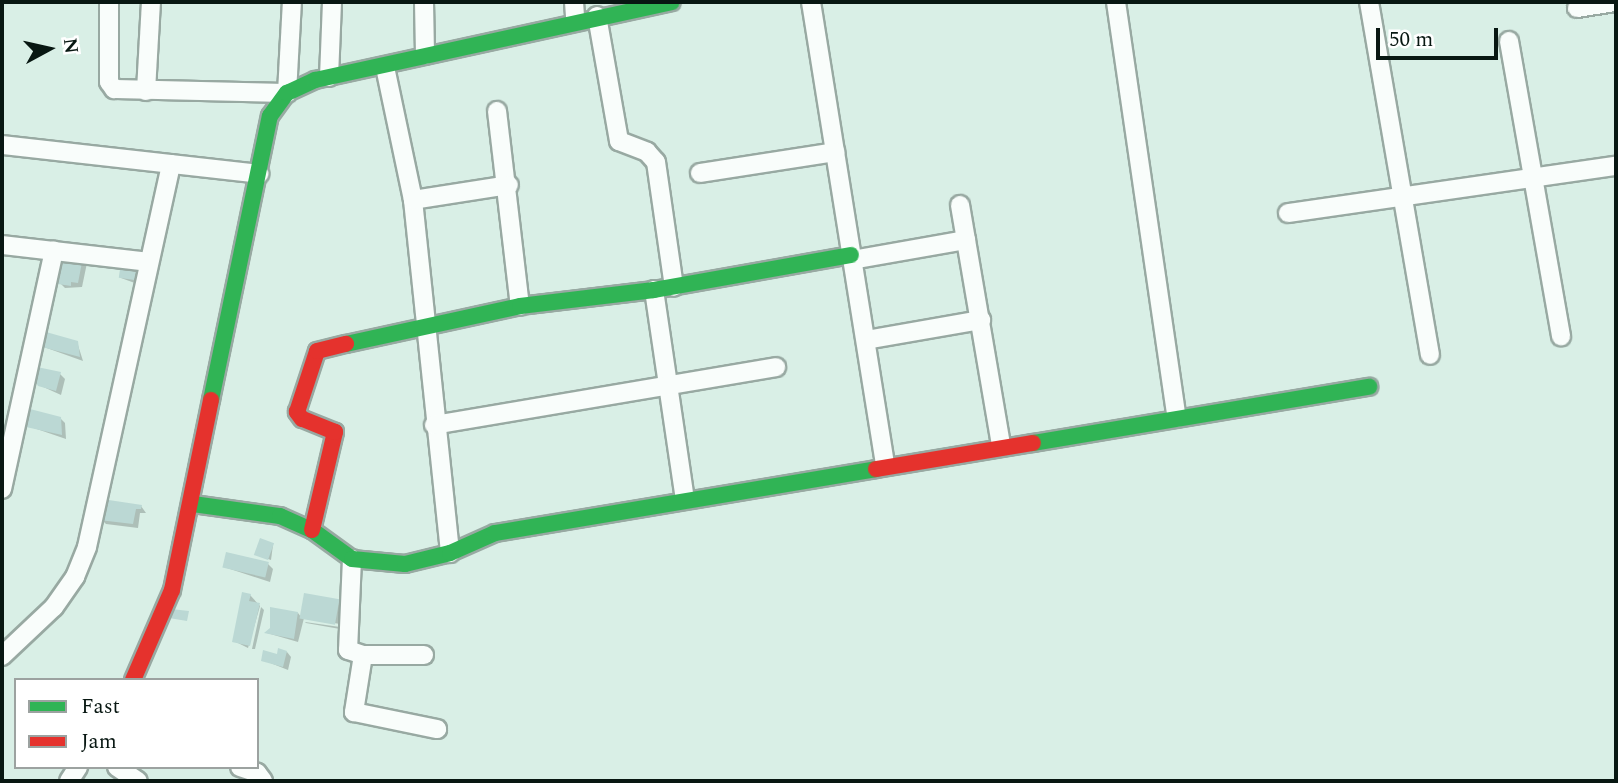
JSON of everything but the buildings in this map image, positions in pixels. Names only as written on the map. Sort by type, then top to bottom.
[{"type":"street","points":[[109,2],[110,87],[146,91],[287,93],[329,78],[385,67],[425,55],[672,2]]},
{"type":"street","points":[[146,91],[150,2]]},
{"type":"street","points":[[134,678],[172,590],[194,504],[270,116],[287,93],[292,2]]},
{"type":"street","points":[[329,78],[332,2]]},
{"type":"street","points":[[424,2],[425,55]]},
{"type":"street","points":[[811,2],[885,465]]},
{"type":"street","points":[[1116,2],[1177,418]]},
{"type":"street","points":[[1369,2],[1430,355]]},
{"type":"street","points":[[1577,8],[1616,2]]},
{"type":"street","points":[[597,16],[619,141],[647,152],[656,162],[674,286]]},
{"type":"street","points":[[1509,41],[1561,336]]},
{"type":"street","points":[[385,67],[413,200],[434,425],[450,553]]},
{"type":"street","points":[[497,111],[509,185],[520,306]]},
{"type":"street","points":[[2,145],[259,174]]},
{"type":"street","points":[[700,173],[835,152]]},
{"type":"street","points":[[2,656],[54,607],[75,577],[87,547],[171,164]]},
{"type":"street","points":[[1288,213],[1616,166]]},
{"type":"street","points":[[413,200],[509,185]]},
{"type":"street","points":[[960,205],[1001,446]]},
{"type":"street","points":[[312,530],[335,432],[298,417],[311,360],[330,345],[520,306],[654,290],[967,240]]},
{"type":"street","points":[[2,245],[149,262]]},
{"type":"street","points":[[3,482],[54,251]]},
{"type":"street","points":[[654,290],[685,500]]},
{"type":"street","points":[[866,340],[981,320]]},
{"type":"street","points":[[434,425],[776,367]]},
{"type":"street","points":[[194,504],[280,516],[312,530],[352,559],[379,565],[405,564],[450,553],[495,533],[885,465],[1369,387]]},
{"type":"street","points":[[352,559],[346,645],[351,653],[424,655]]},
{"type":"street","points":[[363,655],[354,712],[437,729]]},
{"type":"street","points":[[120,769],[138,781]]},
{"type":"street","points":[[246,769],[257,773],[263,781]]},
{"type":"traffic: fast","points":[[211,400],[270,116],[287,93],[315,80],[672,2]]},
{"type":"traffic: fast","points":[[346,344],[520,306],[654,290],[851,255]]},
{"type":"traffic: fast","points":[[1033,443],[1369,387]]},
{"type":"traffic: fast","points":[[193,504],[280,516],[312,530],[352,559],[405,564],[450,553],[495,533],[876,469]]},
{"type":"traffic: jam","points":[[312,530],[335,432],[302,419],[297,412],[317,351],[346,344]]},
{"type":"traffic: jam","points":[[134,678],[172,590],[211,400]]},
{"type":"traffic: jam","points":[[876,469],[1033,443]]}]
